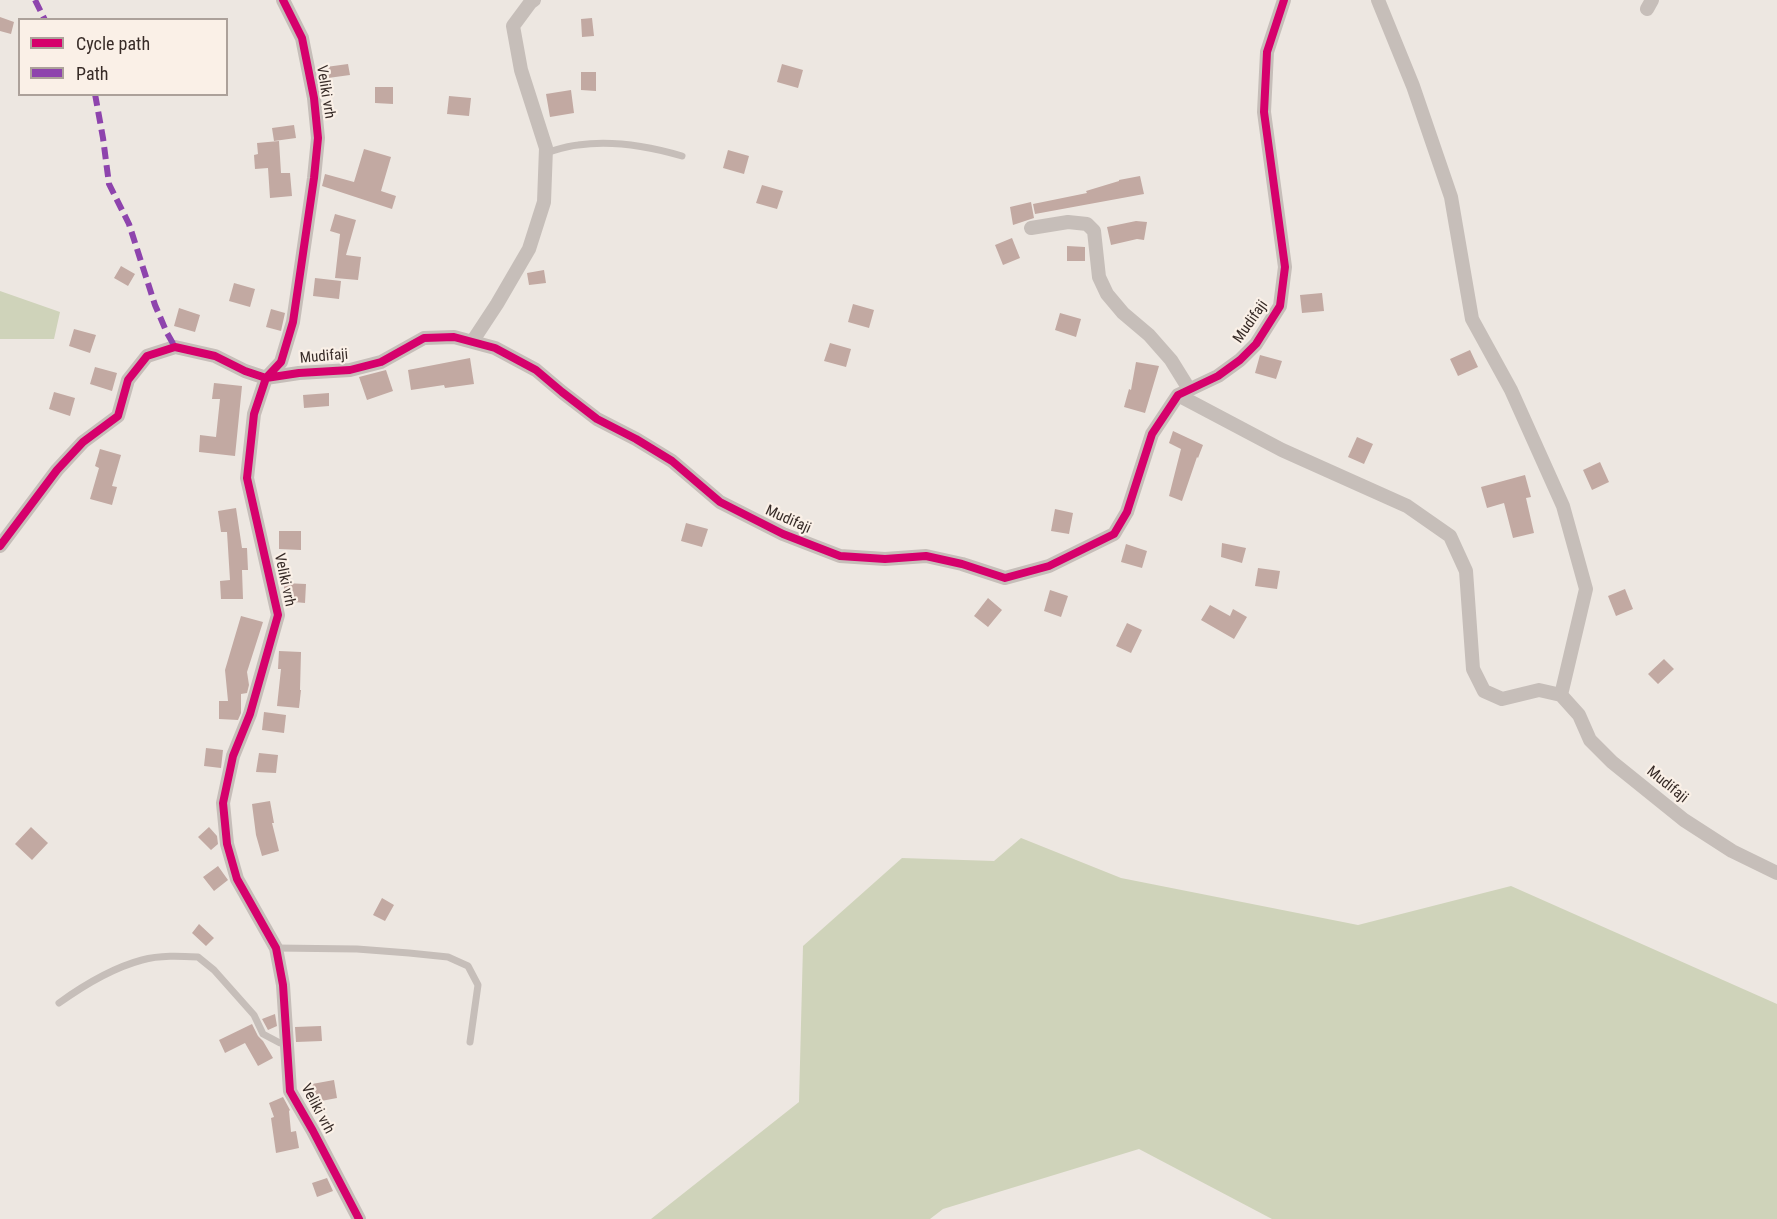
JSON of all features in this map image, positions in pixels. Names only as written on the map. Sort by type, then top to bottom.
[{"type":"street","name":"Veliki vrh","points":[[283,0],[302,38],[314,98],[318,138],[293,322],[281,362],[266,378],[254,414],[247,478],[278,615],[250,714],[233,756],[223,803],[227,844],[237,879],[276,948],[283,985],[290,1091],[359,1219]]},
{"type":"street","points":[[472,342],[529,249],[544,202],[546,148],[521,70],[513,26],[534,0]]},
{"type":"street","name":"Mudifaji","points":[[0,546],[57,470],[83,442],[118,416],[128,380],[147,356],[175,347],[215,356],[245,371],[266,378],[299,373],[350,370],[381,362],[424,338],[454,338],[495,348],[536,370],[597,419],[672,461],[720,502],[783,534],[840,556],[885,559],[926,556],[962,564],[1005,578],[1049,566],[1114,534],[1126,512],[1152,434],[1183,392],[1218,375],[1240,360],[1256,344],[1280,306],[1286,267],[1264,112],[1268,52],[1284,0]]},
{"type":"street","points":[[1031,228],[1068,222],[1087,224],[1094,231],[1099,277],[1107,294],[1171,360],[1183,392],[1282,450],[1407,506],[1450,536],[1466,571],[1473,669],[1484,692],[1502,699],[1539,690],[1561,695],[1586,589],[1563,506],[1511,390],[1473,319],[1451,196],[1413,86],[1378,0]]},
{"type":"street","name":"Mudifaji","points":[[1561,695],[1579,715],[1590,740],[1612,762],[1684,819],[1732,851],[1777,873]]},
{"type":"lane","points":[[545,153],[578,145],[613,144],[654,148],[682,156]]},
{"type":"lane","points":[[276,948],[357,949],[419,954],[448,957],[468,966],[478,985],[470,1042]]},
{"type":"lane","points":[[59,1003],[78,989],[112,971],[142,960],[171,956],[198,957],[220,977],[254,1015],[263,1034],[280,1043],[286,1043]]},
{"type":"green space","points":[[0,291],[60,312],[54,339],[0,339]]},
{"type":"green space","points":[[1021,838],[1121,878],[1358,925],[1511,886],[1777,1004],[1777,1219],[1272,1219],[1139,1149],[943,1209],[930,1219],[651,1219],[799,1102],[803,946],[902,858],[994,861]]},
{"type":"building","points":[[0,17],[14,22],[11,34],[0,31]]},
{"type":"building","points":[[592,18],[594,36],[582,37],[581,19]]},
{"type":"building","points":[[348,64],[350,75],[328,78],[326,67]]},
{"type":"building","points":[[782,64],[803,70],[798,88],[777,82]]},
{"type":"building","points":[[581,72],[596,72],[596,91],[581,90]]},
{"type":"building","points":[[375,87],[393,87],[393,104],[375,103]]},
{"type":"building","points":[[571,90],[574,113],[550,117],[546,94]]},
{"type":"building","points":[[449,96],[471,98],[469,116],[447,114]]},
{"type":"building","points":[[294,125],[296,138],[274,141],[272,128]]},
{"type":"building","points":[[279,141],[281,173],[290,173],[292,196],[270,198],[268,168],[255,169],[254,155],[258,154],[257,143]]},
{"type":"building","points":[[364,149],[391,157],[381,191],[396,196],[392,209],[322,186],[325,174],[354,182]]},
{"type":"building","points":[[728,150],[749,156],[744,174],[723,168]]},
{"type":"building","points":[[1140,176],[1144,194],[1035,214],[1033,204],[1087,193],[1086,191],[1119,180]]},
{"type":"building","points":[[762,185],[783,191],[777,209],[756,203]]},
{"type":"building","points":[[1031,202],[1034,218],[1013,225],[1010,207]]},
{"type":"building","points":[[335,214],[356,220],[346,255],[361,257],[358,280],[335,278],[340,234],[330,231]]},
{"type":"building","points":[[1136,221],[1147,222],[1144,240],[1137,239],[1111,245],[1107,227]]},
{"type":"building","points":[[1012,238],[1020,258],[1003,265],[995,245]]},
{"type":"building","points":[[1067,246],[1085,247],[1085,261],[1067,261]]},
{"type":"building","points":[[121,266],[135,274],[128,286],[114,278]]},
{"type":"building","points":[[544,270],[546,283],[529,285],[527,273]]},
{"type":"building","points":[[315,278],[341,281],[339,299],[313,296]]},
{"type":"building","points":[[234,283],[255,289],[250,307],[229,301]]},
{"type":"building","points":[[1322,293],[1324,311],[1302,313],[1300,295]]},
{"type":"building","points":[[853,304],[874,310],[869,328],[848,322]]},
{"type":"building","points":[[179,308],[200,315],[195,332],[174,326]]},
{"type":"building","points":[[271,309],[285,313],[281,331],[266,327]]},
{"type":"building","points":[[1060,313],[1081,319],[1076,337],[1055,330]]},
{"type":"building","points":[[74,329],[96,335],[90,353],[69,346]]},
{"type":"building","points":[[830,343],[851,349],[846,367],[824,361]]},
{"type":"building","points":[[1470,350],[1478,367],[1458,376],[1450,359]]},
{"type":"building","points":[[1260,355],[1282,361],[1276,379],[1255,373]]},
{"type":"building","points":[[470,358],[474,384],[445,388],[444,385],[411,390],[408,370]]},
{"type":"building","points":[[1136,362],[1159,366],[1145,413],[1124,407],[1129,389],[1131,390]]},
{"type":"building","points":[[95,367],[117,373],[112,391],[90,384]]},
{"type":"building","points":[[386,370],[393,391],[367,400],[359,377]]},
{"type":"building","points":[[214,383],[242,386],[235,456],[199,452],[200,435],[216,437],[220,399],[212,399]]},
{"type":"building","points":[[54,392],[75,398],[70,416],[49,409]]},
{"type":"building","points":[[329,393],[329,406],[304,408],[303,395]]},
{"type":"building","points":[[1173,431],[1203,445],[1182,501],[1169,496],[1181,449],[1169,443]]},
{"type":"building","points":[[1357,437],[1373,444],[1364,464],[1348,457]]},
{"type":"building","points":[[100,449],[121,455],[112,486],[117,487],[112,505],[90,499],[99,468],[95,466]]},
{"type":"building","points":[[1600,462],[1609,482],[1592,490],[1583,470]]},
{"type":"building","points":[[1525,475],[1531,497],[1526,498],[1534,533],[1513,538],[1504,503],[1487,508],[1481,487]]},
{"type":"building","points":[[236,508],[242,548],[247,548],[248,570],[242,570],[243,599],[221,599],[220,581],[230,580],[227,532],[221,532],[218,511]]},
{"type":"building","points":[[1055,509],[1073,513],[1069,534],[1051,531]]},
{"type":"building","points":[[686,523],[708,529],[702,547],[681,541]]},
{"type":"building","points":[[279,531],[301,531],[301,550],[279,549]]},
{"type":"building","points":[[1222,543],[1246,548],[1242,563],[1221,557]]},
{"type":"building","points":[[1126,544],[1147,551],[1142,568],[1121,562]]},
{"type":"building","points":[[1258,568],[1280,571],[1277,589],[1255,586]]},
{"type":"building","points":[[284,583],[306,584],[305,603],[284,601]]},
{"type":"building","points":[[1625,589],[1633,609],[1616,616],[1608,596]]},
{"type":"building","points":[[1050,590],[1068,596],[1061,617],[1044,611]]},
{"type":"building","points":[[988,598],[1002,610],[988,627],[974,616]]},
{"type":"building","points":[[1210,605],[1230,616],[1233,609],[1247,617],[1234,639],[1201,620]]},
{"type":"building","points":[[241,616],[263,622],[247,672],[249,685],[247,693],[241,694],[241,713],[238,720],[219,719],[219,701],[228,701],[225,670]]},
{"type":"building","points":[[1127,623],[1142,630],[1131,653],[1116,646]]},
{"type":"building","points":[[279,651],[301,652],[299,708],[277,706],[281,669],[278,669]]},
{"type":"building","points":[[1664,659],[1674,669],[1658,684],[1648,674]]},
{"type":"building","points":[[264,712],[286,715],[284,733],[262,730]]},
{"type":"building","points":[[206,748],[223,750],[221,768],[204,766]]},
{"type":"building","points":[[259,753],[278,755],[276,773],[256,772]]},
{"type":"building","points":[[270,801],[274,823],[272,823],[279,851],[262,856],[256,835],[252,804]]},
{"type":"building","points":[[31,827],[48,843],[32,860],[15,844]]},
{"type":"building","points":[[209,827],[217,836],[218,844],[211,850],[198,837]]},
{"type":"building","points":[[218,866],[228,880],[214,891],[203,877]]},
{"type":"building","points":[[382,898],[394,905],[385,921],[373,915]]},
{"type":"building","points":[[199,924],[214,938],[206,946],[192,933]]},
{"type":"building","points":[[275,1014],[277,1026],[268,1030],[262,1019]]},
{"type":"building","points":[[252,1024],[273,1058],[258,1066],[245,1043],[225,1053],[219,1040]]},
{"type":"building","points":[[321,1026],[322,1041],[296,1042],[295,1027]]},
{"type":"building","points":[[334,1080],[337,1098],[316,1102],[312,1084]]},
{"type":"building","points":[[283,1097],[290,1110],[291,1132],[296,1131],[299,1148],[276,1153],[271,1118],[274,1117],[269,1103]]},
{"type":"building","points":[[327,1178],[333,1191],[317,1197],[312,1183]]},
{"type":"marked path","points":[[35,0],[44,18]]},
{"type":"marked path","points":[[95,96],[109,184],[129,224],[155,305],[175,347]]},
{"type":"cycle path","points":[[283,0],[302,38],[314,98],[318,138],[293,322],[281,362],[266,378],[254,414],[247,478],[278,615],[250,714],[233,756],[223,803],[227,844],[237,879],[276,948],[283,985],[290,1091],[359,1219]]},
{"type":"cycle path","points":[[0,546],[57,470],[83,442],[118,416],[128,380],[147,356],[175,347],[215,356],[245,371],[266,378],[299,373],[350,370],[381,362],[424,338],[454,337],[495,348],[536,370],[597,419],[672,461],[720,502],[783,534],[840,556],[885,559],[926,556],[962,564],[1005,578],[1049,566],[1114,534],[1127,512],[1152,434],[1178,395],[1218,376],[1240,360],[1256,344],[1280,306],[1285,267],[1264,112],[1267,52],[1284,0]]}]
